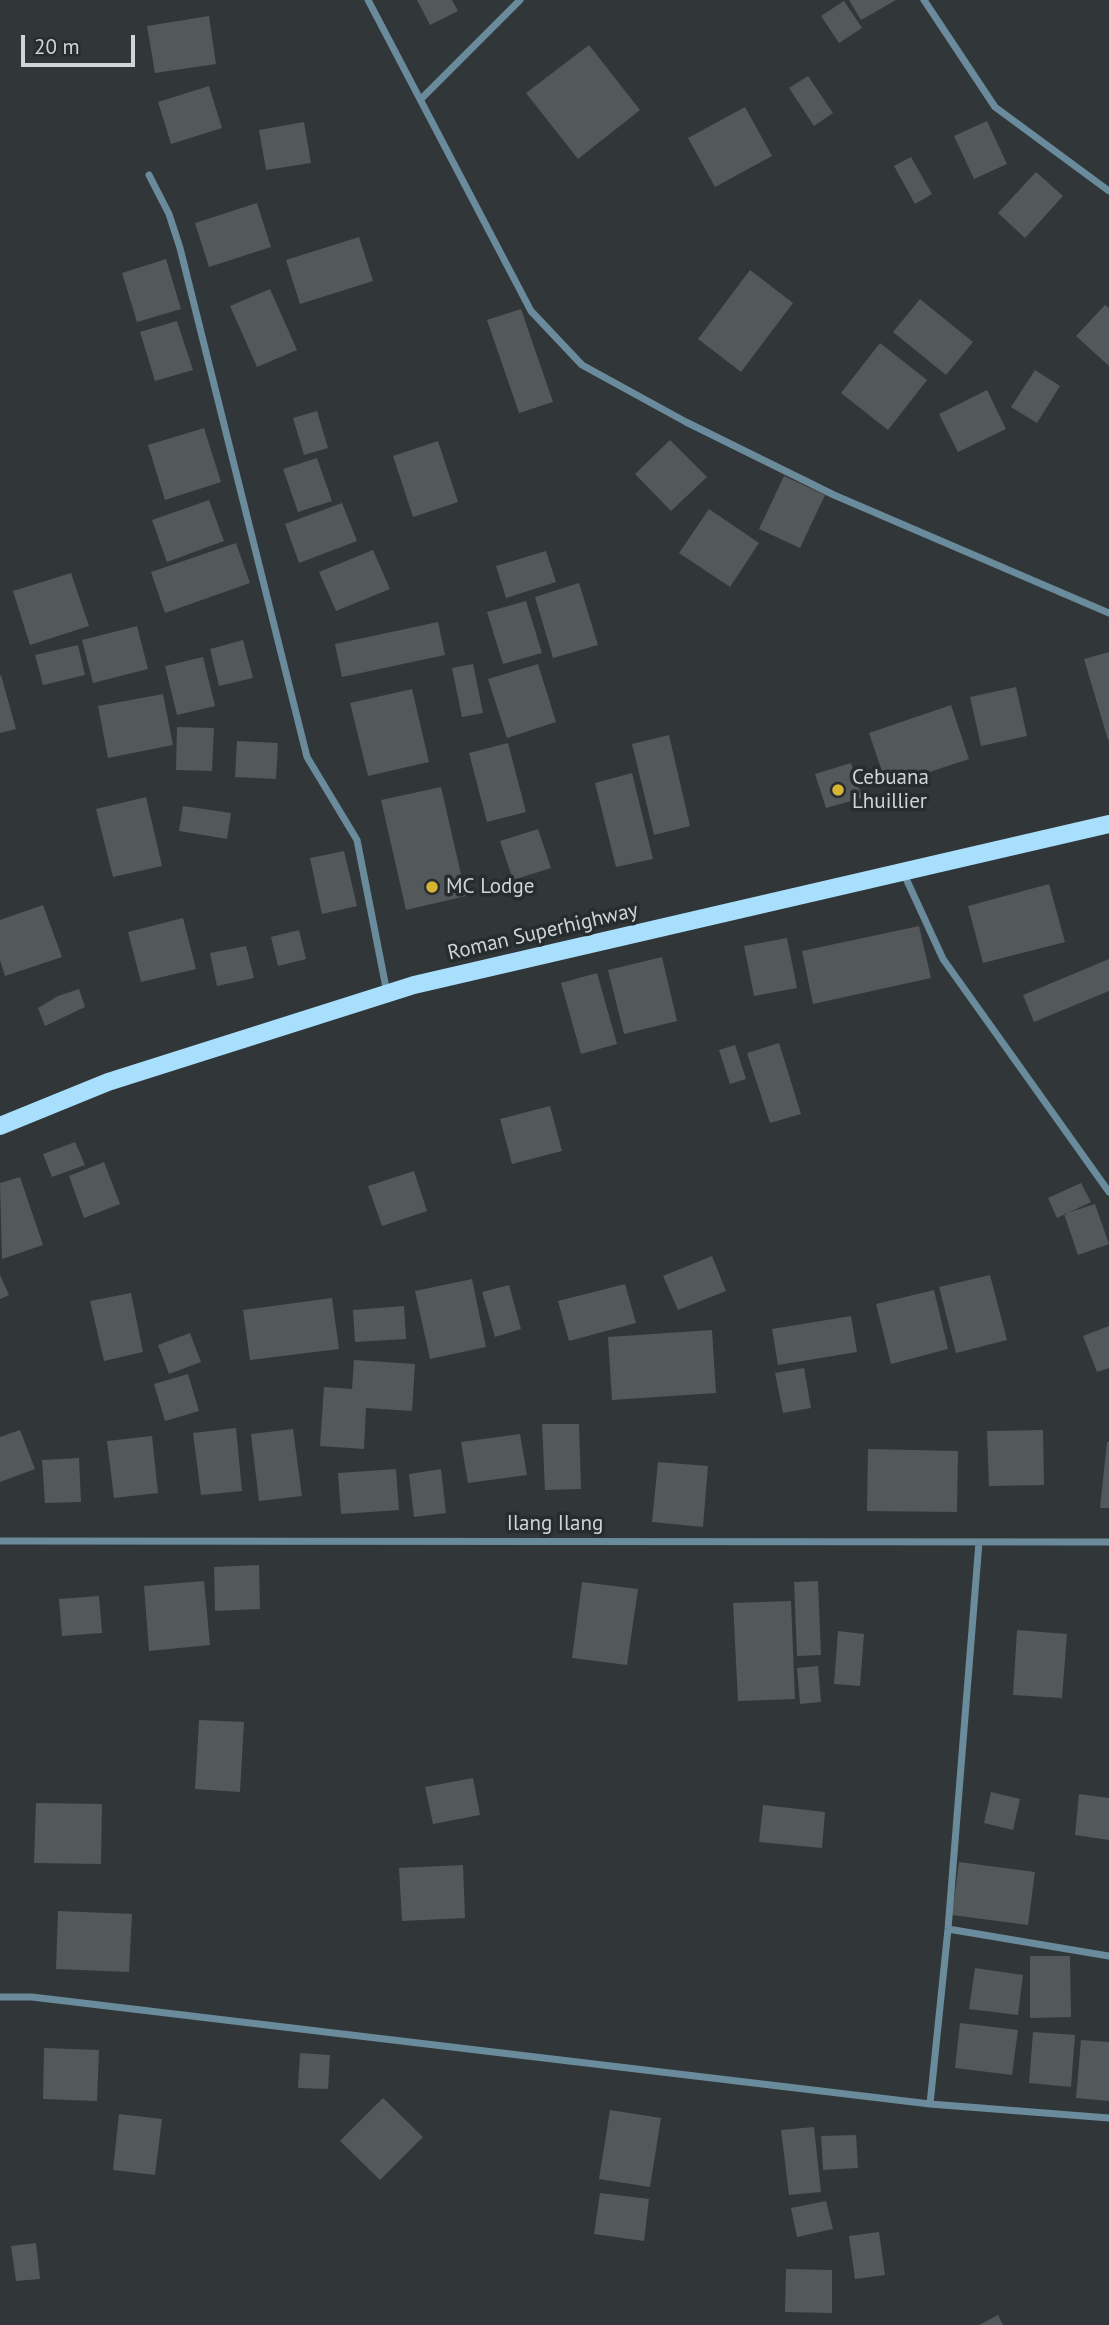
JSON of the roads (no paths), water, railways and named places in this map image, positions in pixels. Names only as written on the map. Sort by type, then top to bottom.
[{"type":"main road","name":"Roman Superhighway","points":[[0,1126],[108,1082],[414,985],[1109,824]]},
{"type":"street","points":[[368,0],[531,311],[582,365],[686,422],[835,495],[1109,613]]},
{"type":"street","points":[[421,99],[520,0]]},
{"type":"street","points":[[924,0],[995,107],[1109,191]]},
{"type":"street","points":[[149,175],[169,214],[180,248],[307,757],[357,840],[387,993]]},
{"type":"street","points":[[902,872],[943,959],[1109,1192]]},
{"type":"street","name":"Ilang Ilang","points":[[0,1541],[1109,1542]]},
{"type":"street","points":[[930,2104],[948,1929],[979,1542]]},
{"type":"street","points":[[948,1929],[1109,1956]]},
{"type":"street","points":[[0,1997],[32,1997],[930,2104],[1109,2118]]},
{"type":"place","name":"Cebuana Lhuillier","points":[[838,790]]},
{"type":"place","name":"MC Lodge","points":[[432,887]]}]
